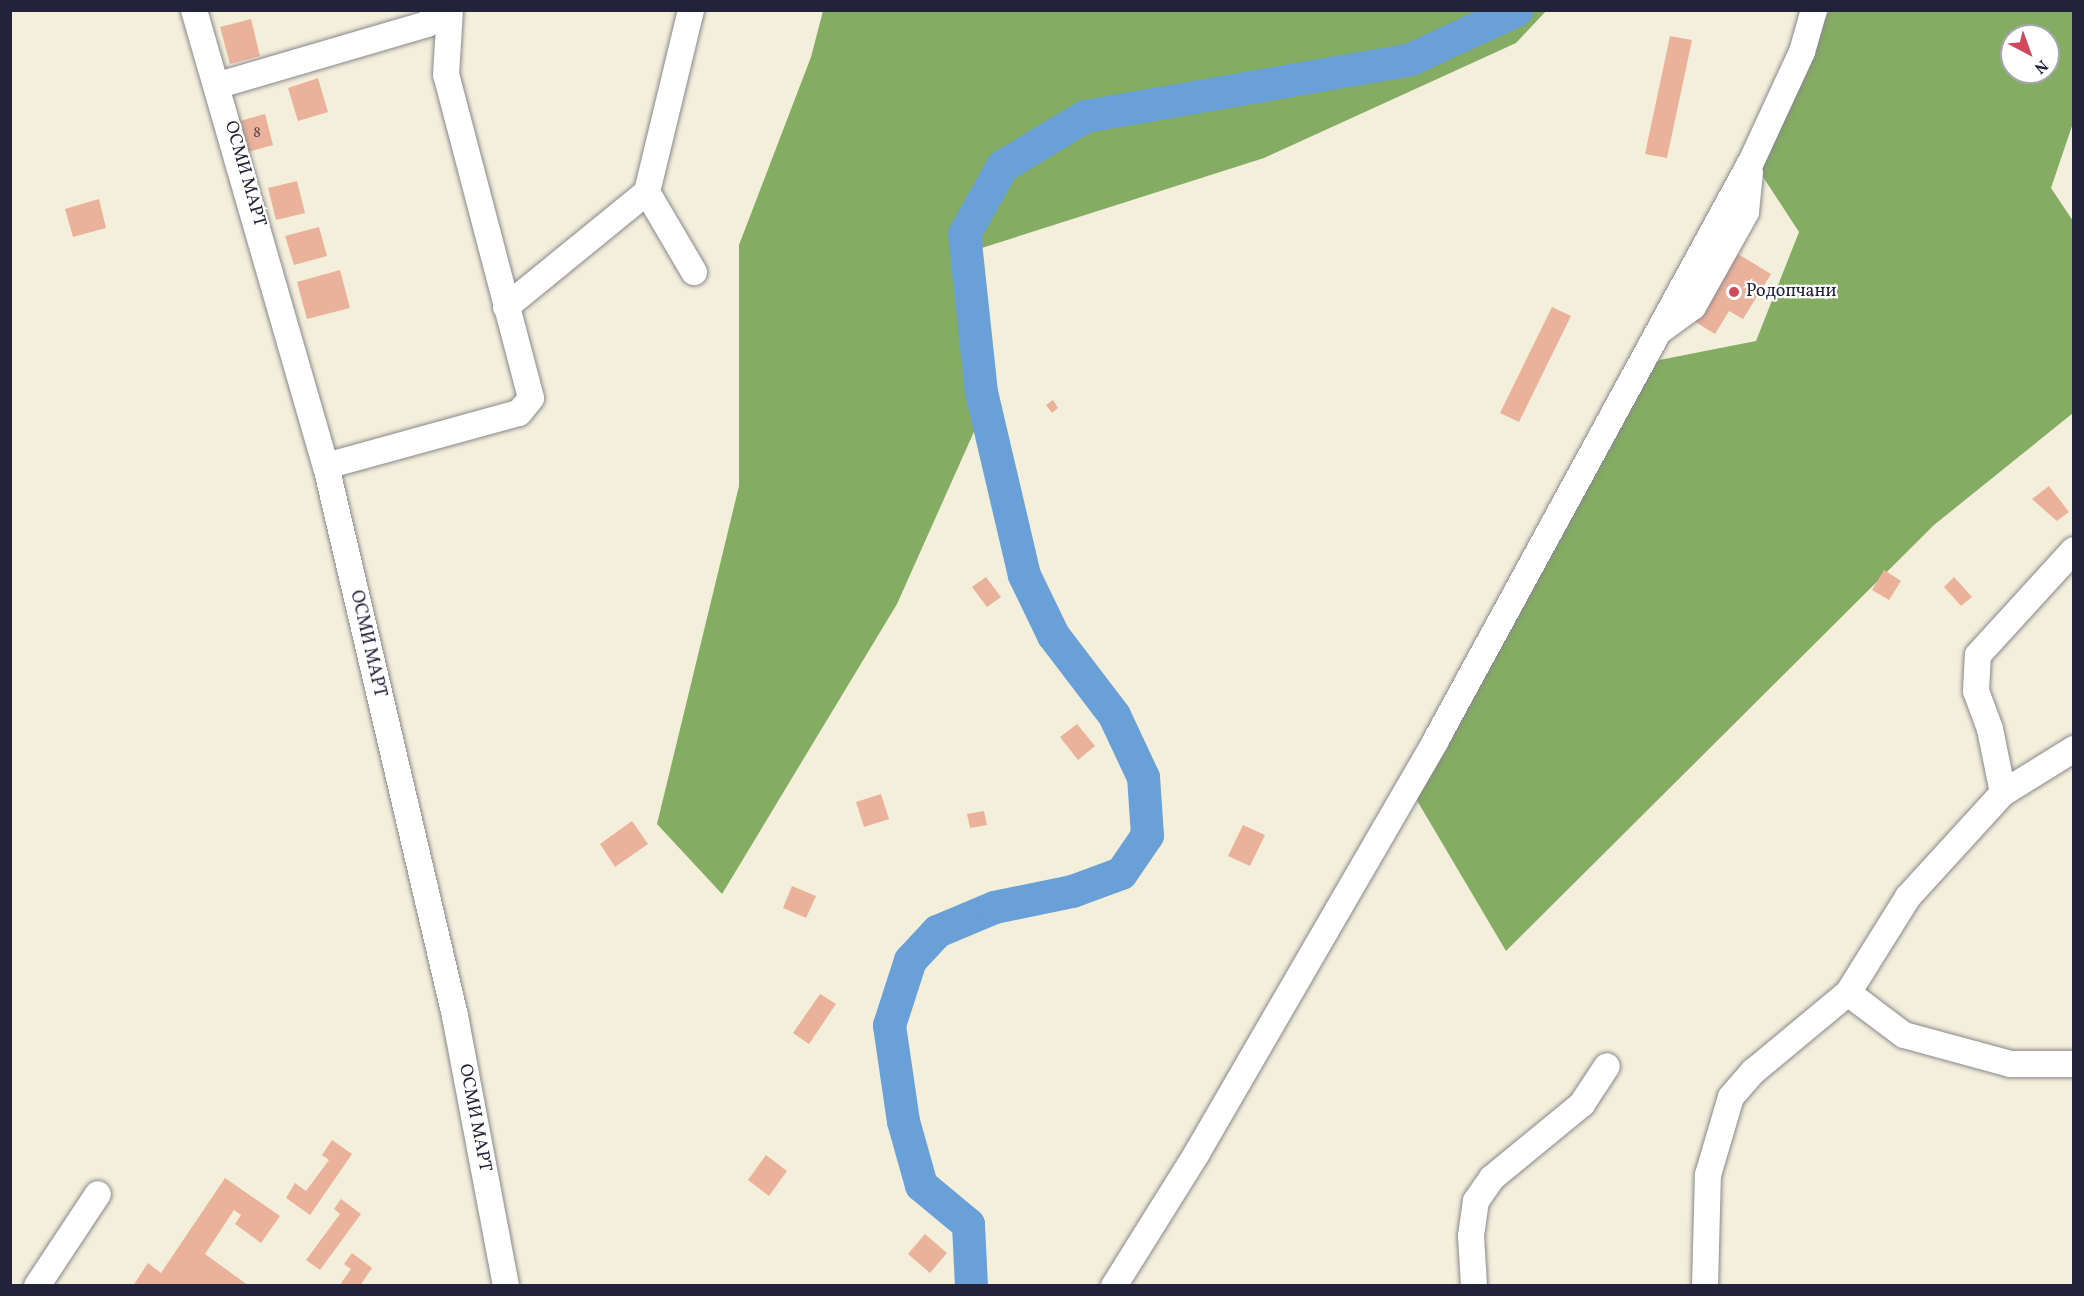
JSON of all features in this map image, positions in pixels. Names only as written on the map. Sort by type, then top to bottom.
[{"type":"street","name":"ОСМИ МАРТ","points":[[194,10],[219,86],[326,466],[455,1016],[506,1286]]},
{"type":"street","points":[[326,466],[528,407],[531,398],[446,75],[450,10]]},
{"type":"street","points":[[506,307],[647,192],[691,10]]},
{"type":"street","points":[[1114,1286],[1197,1153],[1436,740],[1655,334],[1752,160],[1802,52],[1814,10]]},
{"type":"street","points":[[219,86],[430,15]]},
{"type":"street","points":[[647,192],[694,272]]},
{"type":"street","points":[[2003,793],[1990,729],[1976,691],[1978,655],[2073,550]]},
{"type":"street","points":[[1706,1286],[1708,1175],[1731,1097],[1754,1071],[1848,993],[1908,897],[2003,793],[2073,749]]},
{"type":"street","points":[[1848,993],[1904,1035],[2011,1064],[2073,1064]]},
{"type":"street","points":[[1474,1286],[1471,1236],[1476,1201],[1492,1178],[1582,1104],[1607,1066]]},
{"type":"street","points":[[37,1286],[98,1194]]},
{"type":"green space","points":[[823,11],[1546,11],[1516,43],[1264,158],[966,253],[977,425],[897,604],[722,894],[657,824],[739,486],[739,245],[811,57]]},
{"type":"green space","points":[[1829,11],[2073,11],[2073,123],[2051,188],[2073,221],[2073,413],[1934,525],[1506,951],[1409,787],[1639,364],[1756,341],[1799,232],[1752,160]]},
{"type":"building","points":[[251,19],[260,56],[230,64],[220,27]]},
{"type":"building","points":[[1670,36],[1692,40],[1667,158],[1645,154]]},
{"type":"building","points":[[318,78],[328,112],[298,121],[288,88]]},
{"type":"building","points":[[265,114],[273,145],[248,152],[240,121]]},
{"type":"building","points":[[297,181],[305,213],[276,220],[268,188]]},
{"type":"building","points":[[99,199],[106,228],[73,237],[65,209]]},
{"type":"building","points":[[319,227],[327,256],[294,265],[285,236]]},
{"type":"building","name":"Родопчани","points":[[1733,251],[1771,274],[1743,319],[1729,311],[1715,334],[1692,320]]},
{"type":"building","points":[[340,270],[350,308],[307,319],[297,282]]},
{"type":"building","points":[[1552,307],[1571,316],[1519,422],[1500,413]]},
{"type":"building","points":[[1053,400],[1058,408],[1052,413],[1046,405]]},
{"type":"building","points":[[2049,486],[2069,512],[2057,521],[2032,499]]},
{"type":"building","points":[[1884,570],[1901,581],[1889,600],[1872,590]]},
{"type":"building","points":[[986,577],[1001,597],[987,607],[972,587]]},
{"type":"building","points":[[1954,577],[1972,597],[1961,606],[1944,587]]},
{"type":"building","points":[[1077,724],[1095,746],[1078,760],[1060,737]]},
{"type":"building","points":[[881,794],[889,819],[864,827],[856,802]]},
{"type":"building","points":[[984,811],[987,825],[970,828],[967,814]]},
{"type":"building","points":[[632,821],[648,844],[615,867],[600,844]]},
{"type":"building","points":[[1243,825],[1265,835],[1250,866],[1228,856]]},
{"type":"building","points":[[792,886],[816,896],[806,918],[783,908]]},
{"type":"building","points":[[820,994],[836,1004],[809,1044],[793,1033]]},
{"type":"building","points":[[332,1140],[352,1154],[310,1215],[286,1198],[295,1183],[306,1191],[329,1160],[322,1155]]},
{"type":"building","points":[[766,1155],[787,1171],[769,1196],[748,1180]]},
{"type":"building","points":[[225,1178],[280,1216],[261,1243],[235,1224],[241,1215],[234,1210],[205,1254],[249,1286],[133,1286],[148,1263],[161,1273]]},
{"type":"building","points":[[341,1199],[361,1214],[320,1270],[306,1260],[340,1214],[334,1209]]},
{"type":"building","points":[[925,1234],[947,1253],[930,1273],[908,1254]]},
{"type":"building","points":[[352,1253],[372,1268],[360,1286],[339,1286],[351,1269],[344,1264]]},
{"type":"waterway","points":[[971,1286],[968,1224],[921,1185],[903,1121],[889,1025],[910,960],[937,931],[994,907],[1072,891],[1121,873],[1147,835],[1143,777],[1114,715],[1053,635],[1024,575],[981,392],[964,234],[1002,166],[1085,116],[1410,59],[1516,10]]},
{"type":"place","name":"Родопчани","points":[[1734,292]]}]
